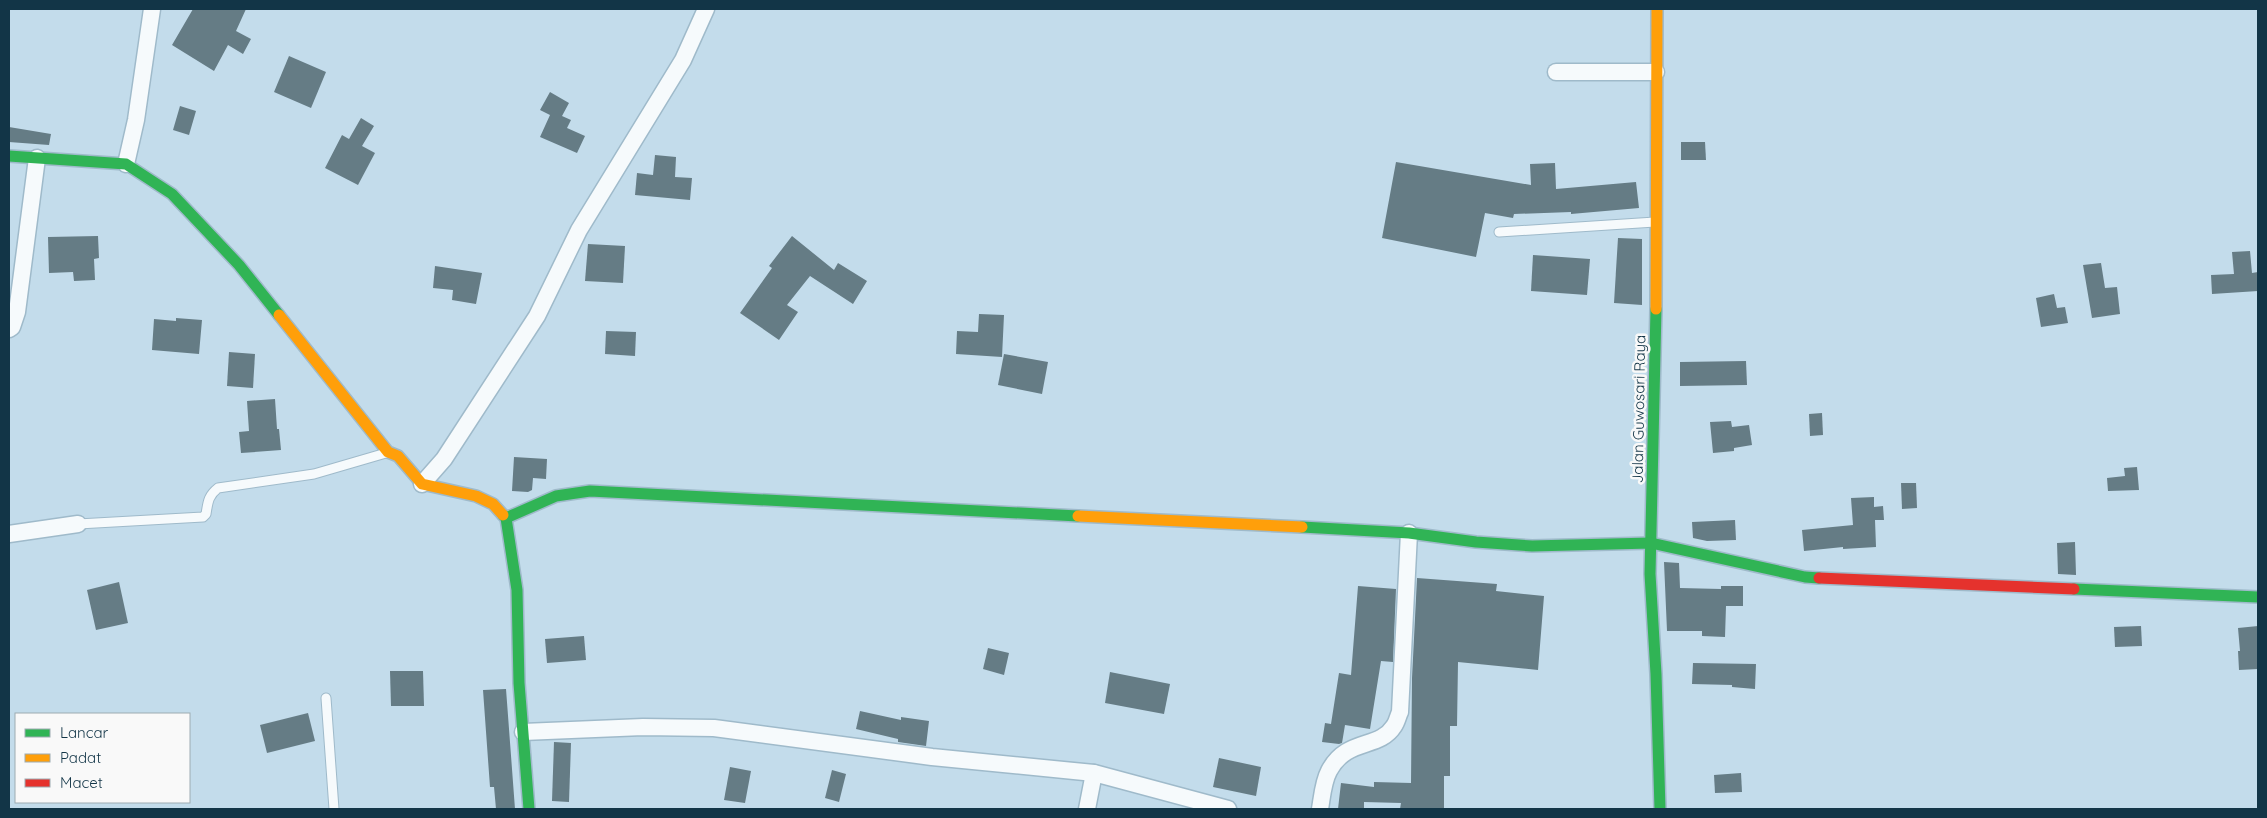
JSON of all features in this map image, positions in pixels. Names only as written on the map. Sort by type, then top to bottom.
[{"type":"street","points":[[126,164],[136,120],[152,9]]},
{"type":"street","points":[[422,484],[444,459],[538,316],[578,230],[683,60],[706,9]]},
{"type":"street","name":"Jalan Guwosari Raya","points":[[1657,9],[1656,222],[1650,574],[1656,674],[1660,809]]},
{"type":"street","points":[[1556,72],[1656,72]]},
{"type":"street","points":[[9,156],[126,164],[179,201],[239,265],[388,452],[398,456],[422,484],[476,496],[493,504],[506,518],[517,590],[519,683],[529,809]]},
{"type":"street","points":[[9,329],[12,327],[17,312],[37,158]]},
{"type":"street","points":[[506,518],[551,496],[569,492],[590,491],[1409,532],[1476,542],[1532,546],[1651,544],[1805,577],[2258,597]]},
{"type":"street","points":[[9,534],[78,524]]},
{"type":"street","points":[[1320,809],[1328,773],[1344,751],[1386,734],[1394,726],[1400,712],[1409,532]]},
{"type":"street","points":[[523,732],[643,727],[714,728],[932,757],[1094,773],[1228,809]]},
{"type":"street","points":[[1088,809],[1094,773]]},
{"type":"lane","points":[[1499,232],[1656,222]]},
{"type":"lane","points":[[78,524],[203,517],[206,514],[207,501],[211,493],[218,488],[314,474],[388,452]]},
{"type":"lane","points":[[326,698],[334,809]]},
{"type":"building","points":[[193,9],[246,9],[236,31],[251,39],[243,54],[228,45],[214,71],[172,45]]},
{"type":"building","points":[[289,56],[326,72],[311,108],[274,92]]},
{"type":"building","points":[[550,92],[569,103],[562,116],[571,120],[567,128],[585,136],[577,153],[540,137],[550,115],[540,110]]},
{"type":"building","points":[[180,106],[196,111],[189,135],[173,130]]},
{"type":"building","points":[[361,118],[374,126],[362,146],[375,153],[358,185],[325,168],[342,135],[349,139]]},
{"type":"building","points":[[9,127],[51,134],[49,145],[9,142]]},
{"type":"building","points":[[1681,142],[1705,142],[1706,160],[1681,160]]},
{"type":"building","points":[[655,155],[676,157],[675,177],[692,178],[690,200],[635,195],[637,173],[653,175]]},
{"type":"building","points":[[1396,162],[1531,185],[1530,164],[1555,163],[1556,189],[1636,182],[1639,208],[1571,214],[1571,212],[1514,214],[1513,218],[1485,213],[1476,257],[1382,238]]},
{"type":"building","points":[[98,236],[99,258],[94,259],[95,280],[74,281],[73,272],[49,273],[48,237]]},
{"type":"building","points":[[792,236],[834,270],[838,263],[867,281],[853,304],[810,276],[787,305],[798,312],[779,340],[740,313],[772,268],[769,266]]},
{"type":"building","points":[[1618,238],[1642,239],[1642,305],[1614,303]]},
{"type":"building","points":[[588,244],[625,246],[623,283],[585,281]]},
{"type":"building","points":[[2250,251],[2252,273],[2258,272],[2258,291],[2212,294],[2211,275],[2234,274],[2232,252]]},
{"type":"building","points":[[1533,255],[1590,259],[1587,295],[1531,291]]},
{"type":"building","points":[[2101,263],[2105,288],[2117,287],[2120,314],[2092,318],[2083,265]]},
{"type":"building","points":[[435,266],[482,273],[476,304],[452,300],[453,290],[433,288]]},
{"type":"building","points":[[2054,294],[2057,308],[2065,307],[2068,323],[2041,327],[2036,298]]},
{"type":"building","points":[[979,314],[1004,315],[1002,357],[956,354],[957,331],[978,332]]},
{"type":"building","points":[[176,318],[202,320],[199,354],[152,350],[154,319],[176,321]]},
{"type":"building","points":[[606,331],[636,332],[635,356],[605,354]]},
{"type":"building","points":[[229,352],[255,354],[253,388],[227,386]]},
{"type":"building","points":[[1004,354],[1048,362],[1042,394],[998,385]]},
{"type":"building","points":[[1746,361],[1747,385],[1680,386],[1680,362]]},
{"type":"building","points":[[275,399],[277,429],[279,429],[281,450],[241,453],[239,432],[249,431],[247,401]]},
{"type":"building","points":[[1822,413],[1823,435],[1810,436],[1809,414]]},
{"type":"building","points":[[1731,421],[1732,427],[1749,425],[1752,445],[1734,448],[1734,451],[1713,453],[1710,422]]},
{"type":"building","points":[[514,457],[547,459],[546,479],[533,478],[532,490],[528,492],[512,491]]},
{"type":"building","points":[[2137,467],[2139,490],[2108,491],[2107,478],[2125,476],[2124,468]]},
{"type":"building","points":[[1901,483],[1916,483],[1917,508],[1902,509]]},
{"type":"building","points":[[1874,497],[1874,507],[1883,506],[1884,520],[1875,520],[1876,547],[1843,549],[1843,547],[1804,551],[1802,530],[1853,525],[1851,498]]},
{"type":"building","points":[[1735,520],[1736,540],[1707,541],[1693,538],[1692,522]]},
{"type":"building","points":[[2075,542],[2076,575],[2058,574],[2057,543]]},
{"type":"building","points":[[1664,562],[1679,563],[1680,588],[1721,589],[1721,586],[1743,586],[1743,606],[1726,606],[1725,637],[1702,636],[1702,631],[1667,631]]},
{"type":"building","points":[[1417,578],[1497,584],[1496,591],[1544,596],[1538,670],[1458,662],[1457,726],[1450,726],[1450,776],[1444,776],[1444,809],[1400,809],[1401,803],[1364,802],[1364,809],[1338,809],[1341,783],[1374,787],[1374,782],[1411,783],[1412,678]]},
{"type":"building","points":[[119,582],[128,623],[96,630],[87,590]]},
{"type":"building","points":[[1358,586],[1396,589],[1393,662],[1381,661],[1370,729],[1345,725],[1342,743],[1322,742],[1325,723],[1331,724],[1339,673],[1351,675]]},
{"type":"building","points":[[2141,626],[2142,646],[2115,647],[2114,627]]},
{"type":"building","points":[[2258,626],[2258,669],[2239,670],[2238,628]]},
{"type":"building","points":[[584,636],[586,660],[547,663],[545,639]]},
{"type":"building","points":[[988,648],[1009,653],[1004,675],[983,669]]},
{"type":"building","points":[[1693,663],[1756,664],[1755,689],[1732,687],[1732,685],[1692,684]]},
{"type":"building","points":[[390,671],[423,671],[424,706],[391,706]]},
{"type":"building","points":[[1110,672],[1170,684],[1164,714],[1105,703]]},
{"type":"building","points":[[506,689],[515,809],[496,809],[494,787],[490,787],[483,690]]},
{"type":"building","points":[[860,711],[901,720],[901,717],[929,721],[926,746],[898,742],[898,739],[856,729]]},
{"type":"building","points":[[308,713],[315,741],[267,753],[260,725]]},
{"type":"building","points":[[554,742],[571,743],[569,802],[552,801]]},
{"type":"building","points":[[1219,758],[1261,767],[1256,796],[1213,787]]},
{"type":"building","points":[[730,767],[751,771],[745,803],[724,800]]},
{"type":"building","points":[[832,770],[846,774],[839,802],[825,798]]},
{"type":"building","points":[[1741,773],[1742,792],[1715,793],[1714,775]]},
{"type":"traffic: fast","points":[[9,156],[126,164],[172,194],[239,265],[279,315]]},
{"type":"traffic: fast","points":[[1656,309],[1650,574],[1656,674],[1660,809]]},
{"type":"traffic: fast","points":[[506,518],[556,496],[590,491],[1078,516]]},
{"type":"traffic: fast","points":[[503,515],[506,518],[517,590],[519,683],[529,809]]},
{"type":"traffic: fast","points":[[1302,527],[1409,533],[1476,542],[1532,546],[1651,543],[1805,577],[1819,578]]},
{"type":"traffic: fast","points":[[2074,589],[2258,597]]},
{"type":"traffic: slow","points":[[1656,309],[1657,9]]},
{"type":"traffic: slow","points":[[279,315],[388,452],[398,456],[422,484],[476,496],[493,504],[503,515]]},
{"type":"traffic: slow","points":[[1078,516],[1302,527]]},
{"type":"traffic: jam","points":[[1819,578],[2074,589]]}]
